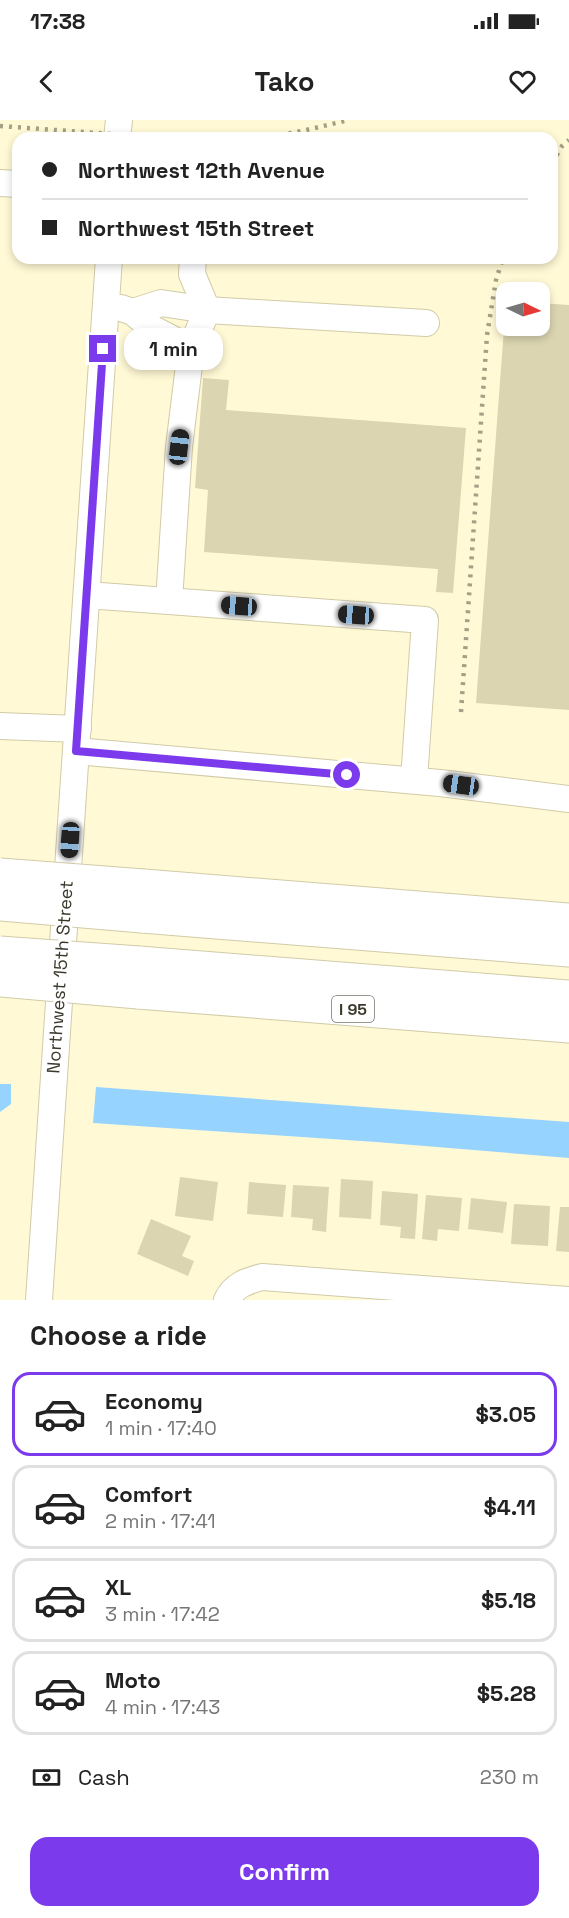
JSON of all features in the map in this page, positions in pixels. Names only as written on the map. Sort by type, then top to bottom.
[{"type":"highway","points":[[0,875],[143,901],[569,950]]},
{"type":"highway","points":[[0,904],[143,901],[569,920]]},
{"type":"highway","points":[[0,953],[138,977],[569,997]]},
{"type":"highway","name":"I 95","points":[[0,980],[138,977],[569,1026]]},
{"type":"street","name":"Northwest 15th Street","points":[[39,1300],[109,264]]},
{"type":"street","points":[[169,601],[179,447],[191,349],[207,310],[192,274],[193,264]]},
{"type":"street","points":[[106,303],[133,312],[153,328],[191,349]]},
{"type":"street","points":[[133,312],[161,303],[207,310],[426,323]]},
{"type":"street","points":[[87,595],[425,620],[414,780]]},
{"type":"street","points":[[0,726],[77,740],[569,799]]},
{"type":"street","points":[[227,1300],[229,1295],[244,1282],[262,1277],[569,1300]]},
{"type":"water","points":[[0,1084],[11,1084],[11,1104],[0,1112]]},
{"type":"water","points":[[96,1087],[569,1122],[569,1158],[376,1142],[93,1123]]},
{"type":"building","points":[[550,304],[569,305],[569,710],[476,703],[503,336],[550,336]]},
{"type":"building","points":[[203,378],[229,380],[226,410],[466,428],[453,593],[436,592],[438,569],[204,552],[208,490],[195,488]]},
{"type":"building","points":[[180,1177],[218,1182],[213,1221],[175,1216]]},
{"type":"building","points":[[341,1179],[373,1181],[371,1219],[339,1217]]},
{"type":"building","points":[[249,1182],[286,1185],[283,1217],[247,1214]]},
{"type":"building","points":[[293,1185],[329,1187],[326,1232],[312,1230],[313,1219],[291,1217]]},
{"type":"building","points":[[382,1191],[418,1194],[415,1239],[400,1238],[401,1227],[380,1225]]},
{"type":"building","points":[[426,1195],[462,1198],[459,1231],[438,1229],[437,1241],[422,1239]]},
{"type":"building","points":[[471,1198],[507,1202],[503,1233],[468,1229]]},
{"type":"building","points":[[514,1204],[550,1206],[548,1246],[511,1244]]},
{"type":"building","points":[[560,1207],[569,1207],[569,1252],[556,1251]]},
{"type":"building","points":[[151,1219],[191,1236],[182,1256],[194,1261],[188,1276],[137,1254]]},
{"type":"railway","points":[[296,132],[349,120]]},
{"type":"railway","points":[[0,126],[84,132]]},
{"type":"railway","points":[[558,153],[569,140]]},
{"type":"railway","points":[[461,712],[487,335],[496,280],[501,264]]},
{"type":"route","points":[[103,349],[76,751],[347,775]]}]
